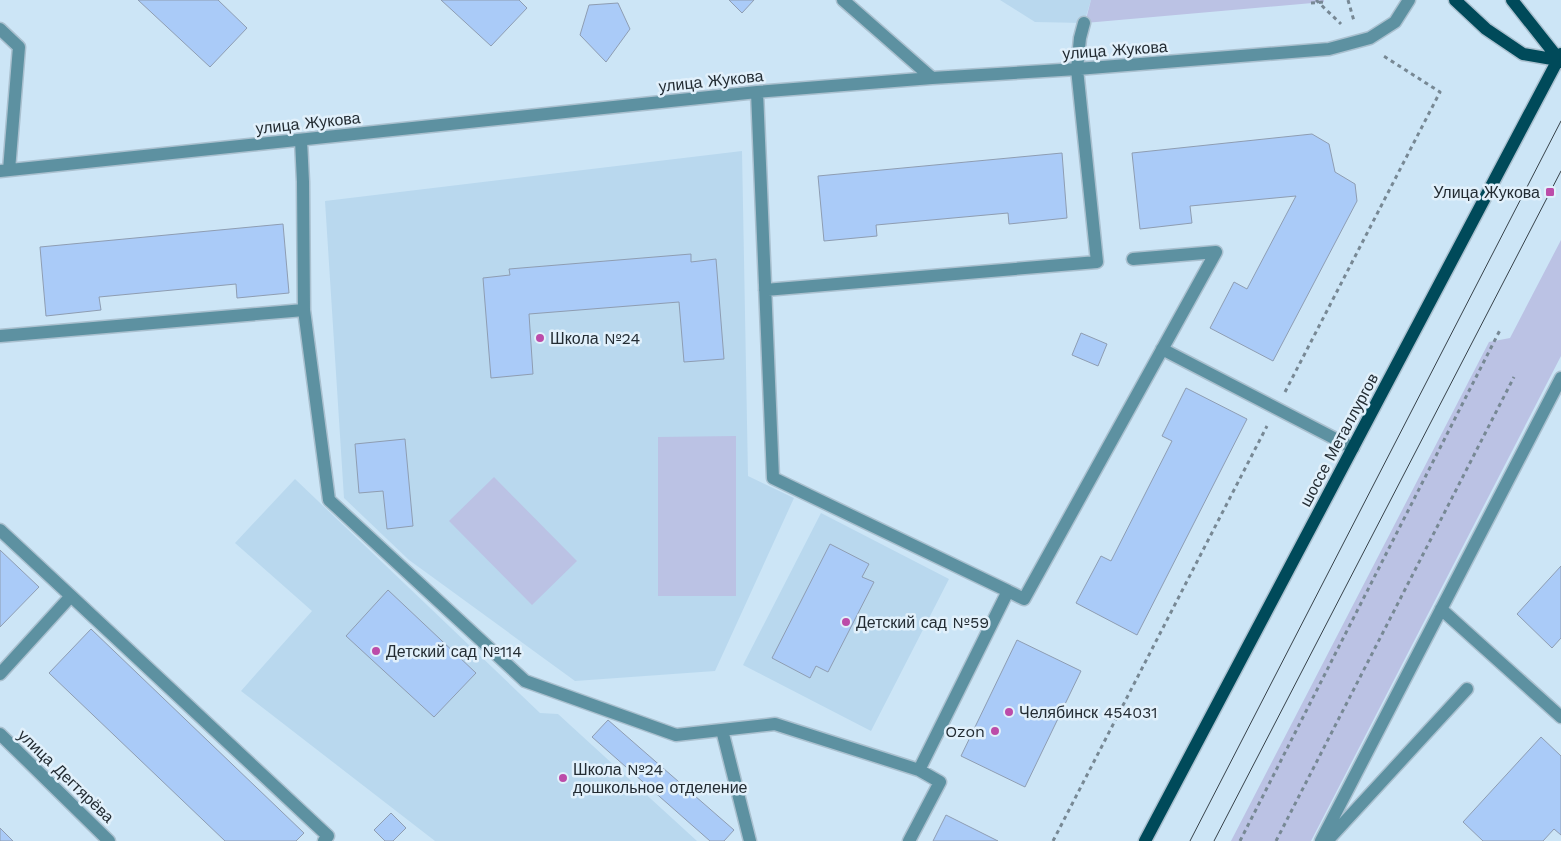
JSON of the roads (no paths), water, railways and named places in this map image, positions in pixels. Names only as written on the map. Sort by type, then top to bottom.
[{"type":"main road","points":[[1455,0],[1486,29],[1523,54],[1560,59]]},
{"type":"main road","points":[[1512,0],[1560,59]]},
{"type":"main road","name":"шоссе Металлургов","points":[[1145,841],[1560,59]]},
{"type":"street","points":[[843,0],[932,78]]},
{"type":"street","name":"улица Жукова","points":[[4,171],[757,92],[1329,49],[1370,38],[1395,22],[1409,0]]},
{"type":"street","points":[[765,290],[1097,262],[1077,69],[1080,38],[1084,23]]},
{"type":"street","points":[[0,29],[19,47],[4,171]]},
{"type":"street","points":[[757,92],[773,478],[1024,599],[1216,252],[1133,259]]},
{"type":"street","points":[[301,140],[304,310],[329,500],[525,682],[676,735],[775,724],[919,770],[940,782],[909,841]]},
{"type":"street","points":[[0,336],[304,310]]},
{"type":"street","points":[[1162,349],[1353,448]]},
{"type":"street","points":[[1321,841],[1560,383]]},
{"type":"street","points":[[0,530],[328,836],[324,841]]},
{"type":"street","points":[[919,770],[1008,591]]},
{"type":"street","points":[[0,674],[71,596]]},
{"type":"street","points":[[1441,609],[1561,716]]},
{"type":"street","points":[[1327,841],[1467,689]]},
{"type":"street","points":[[722,730],[750,841]]},
{"type":"street","name":"улица Дегтярёва","points":[[0,734],[109,841]]},
{"type":"tram line","points":[[1190,841],[1561,121]]},
{"type":"tram line","points":[[1214,841],[1561,171]]},
{"type":"place","name":"Улица Жукова","points":[[1550,192]]},
{"type":"place","name":"Школа №24","points":[[540,338]]},
{"type":"place","name":"Детский сад №59","points":[[846,622]]},
{"type":"place","name":"Детский сад №114","points":[[376,651]]},
{"type":"place","name":"Челябинск 454031","points":[[1009,712]]},
{"type":"place","name":"Ozon","points":[[995,731]]},
{"type":"place","name":"Школа №24 дошкольное отделение","points":[[563,778]]}]
